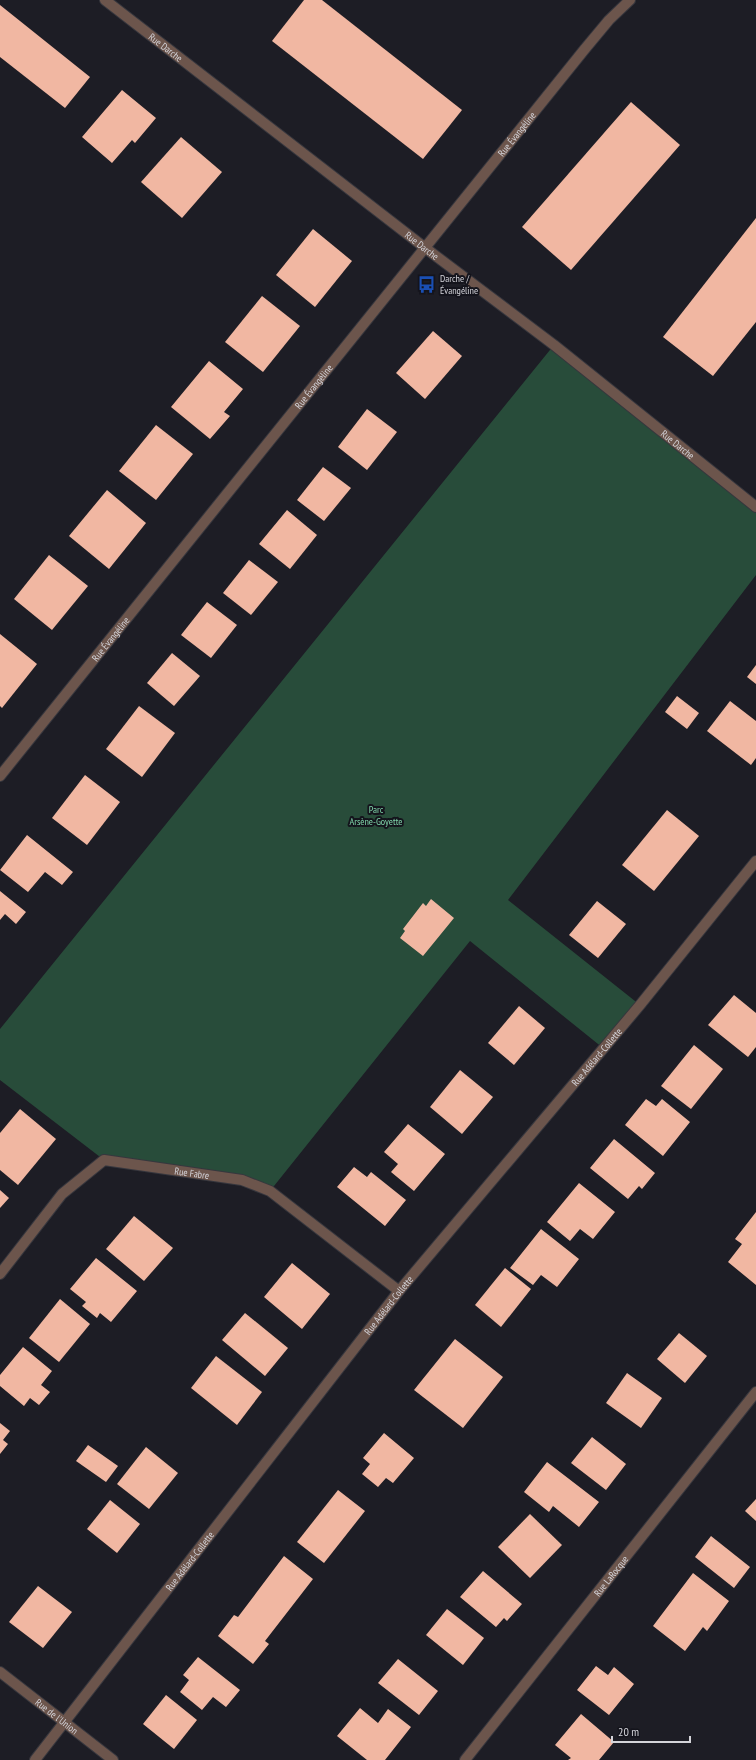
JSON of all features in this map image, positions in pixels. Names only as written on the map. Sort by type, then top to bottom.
[{"type":"street","name":"Rue Darche","points":[[105,0],[424,247],[554,345],[756,507]]},
{"type":"street","name":"Rue Évangéline","points":[[0,776],[424,247],[609,20],[630,0]]},
{"type":"street","name":"Rue Adélard-Collette","points":[[35,1760],[399,1291],[640,1005],[756,862]]},
{"type":"street","name":"Rue Fabre","points":[[0,1274],[62,1194],[104,1160],[242,1180],[270,1191],[399,1291]]},
{"type":"street","name":"Rue LaRocque","points":[[465,1760],[756,1392]]},
{"type":"street","name":"Rue de l'Union","points":[[0,1672],[113,1760]]},
{"type":"green space","name":"Parc Arsène-Goyette","points":[[554,345],[756,507],[756,575],[508,900],[640,1005],[603,1048],[470,941],[270,1191],[242,1180],[104,1160],[0,1080],[0,1029]]},
{"type":"building","points":[[304,0],[322,0],[462,110],[423,159],[272,41]]},
{"type":"building","points":[[0,5],[90,77],[65,108],[0,57]]},
{"type":"building","points":[[122,90],[156,118],[135,143],[132,140],[112,163],[82,137]]},
{"type":"building","points":[[631,102],[680,145],[571,270],[522,227]]},
{"type":"building","points":[[181,137],[222,172],[182,218],[141,182]]},
{"type":"building","points":[[756,218],[756,322],[713,376],[663,337]]},
{"type":"building","points":[[313,229],[352,261],[315,307],[276,275]]},
{"type":"building","points":[[262,296],[300,326],[263,372],[225,342]]},
{"type":"building","points":[[433,331],[462,356],[425,399],[396,373]]},
{"type":"building","points":[[209,361],[243,389],[224,412],[230,416],[210,439],[171,407]]},
{"type":"building","points":[[367,409],[397,432],[367,470],[338,447]]},
{"type":"building","points":[[156,425],[193,454],[156,500],[119,471]]},
{"type":"building","points":[[323,467],[351,488],[324,521],[297,500]]},
{"type":"building","points":[[107,490],[146,523],[109,569],[69,536]]},
{"type":"building","points":[[287,510],[317,535],[290,569],[259,544]]},
{"type":"building","points":[[49,555],[88,586],[52,630],[14,599]]},
{"type":"building","points":[[249,560],[278,582],[251,615],[223,593]]},
{"type":"building","points":[[207,602],[237,625],[211,658],[181,635]]},
{"type":"building","points":[[0,634],[37,664],[2,708],[0,706]]},
{"type":"building","points":[[172,653],[200,676],[174,706],[147,683]]},
{"type":"building","points":[[756,665],[756,684],[747,677]]},
{"type":"building","points":[[677,696],[699,713],[687,729],[665,712]]},
{"type":"building","points":[[730,701],[756,721],[756,758],[751,765],[707,731]]},
{"type":"building","points":[[139,706],[175,733],[142,777],[106,749]]},
{"type":"building","points":[[85,775],[120,802],[87,845],[52,818]]},
{"type":"building","points":[[667,810],[699,836],[654,891],[622,865]]},
{"type":"building","points":[[27,835],[73,872],[62,885],[45,872],[28,892],[0,870]]},
{"type":"building","points":[[0,891],[26,912],[16,924],[5,914],[0,920]]},
{"type":"building","points":[[431,899],[454,918],[423,956],[400,938],[405,931],[403,929],[423,903],[426,906]]},
{"type":"building","points":[[597,901],[626,924],[598,958],[569,935]]},
{"type":"building","points":[[734,995],[756,1013],[756,1047],[748,1057],[708,1025]]},
{"type":"building","points":[[519,1006],[545,1028],[514,1065],[488,1043]]},
{"type":"building","points":[[694,1045],[723,1069],[691,1109],[661,1086]]},
{"type":"building","points":[[460,1070],[493,1097],[462,1134],[430,1107]]},
{"type":"building","points":[[646,1099],[656,1106],[662,1099],[690,1122],[663,1156],[625,1125]]},
{"type":"building","points":[[20,1109],[56,1139],[18,1185],[0,1170],[0,1133]]},
{"type":"building","points":[[408,1124],[445,1154],[414,1191],[391,1172],[398,1164],[384,1152]]},
{"type":"building","points":[[614,1139],[655,1173],[642,1189],[639,1186],[628,1199],[590,1168]]},
{"type":"building","points":[[354,1167],[367,1177],[371,1172],[406,1200],[385,1226],[337,1187]]},
{"type":"building","points":[[579,1183],[615,1212],[593,1239],[580,1229],[570,1241],[547,1222]]},
{"type":"building","points":[[0,1190],[9,1198],[0,1208]]},
{"type":"building","points":[[756,1212],[756,1285],[728,1262],[742,1244],[735,1239]]},
{"type":"building","points":[[134,1216],[173,1248],[144,1281],[106,1249]]},
{"type":"building","points":[[541,1229],[579,1259],[557,1287],[541,1275],[533,1285],[510,1268]]},
{"type":"building","points":[[96,1258],[137,1291],[111,1322],[100,1313],[97,1318],[82,1306],[86,1302],[70,1289]]},
{"type":"building","points":[[292,1263],[330,1294],[302,1329],[264,1297]]},
{"type":"building","points":[[505,1268],[531,1289],[501,1327],[475,1305]]},
{"type":"building","points":[[60,1299],[90,1324],[59,1362],[29,1338]]},
{"type":"building","points":[[245,1313],[288,1348],[265,1376],[222,1340]]},
{"type":"building","points":[[679,1333],[707,1356],[685,1383],[657,1359]]},
{"type":"building","points":[[455,1339],[503,1377],[463,1428],[414,1390]]},
{"type":"building","points":[[23,1347],[52,1371],[41,1385],[50,1392],[39,1405],[30,1398],[24,1406],[0,1386],[0,1375]]},
{"type":"building","points":[[216,1356],[262,1392],[237,1425],[191,1388]]},
{"type":"building","points":[[627,1373],[662,1398],[641,1428],[606,1403]]},
{"type":"building","points":[[0,1423],[10,1431],[3,1440],[8,1444],[0,1454]]},
{"type":"building","points":[[384,1433],[414,1458],[393,1483],[386,1478],[378,1487],[362,1474],[370,1464],[363,1458]]},
{"type":"building","points":[[592,1437],[626,1464],[606,1490],[571,1463]]},
{"type":"building","points":[[88,1445],[118,1466],[106,1482],[76,1461]]},
{"type":"building","points":[[146,1447],[178,1473],[149,1509],[117,1484]]},
{"type":"building","points":[[547,1462],[599,1502],[579,1527],[553,1506],[549,1512],[524,1492]]},
{"type":"building","points":[[338,1490],[365,1511],[324,1563],[297,1542]]},
{"type":"building","points":[[756,1499],[756,1521],[745,1511]]},
{"type":"building","points":[[110,1500],[140,1524],[117,1553],[87,1529]]},
{"type":"building","points":[[530,1514],[562,1545],[530,1578],[498,1547]]},
{"type":"building","points":[[711,1536],[750,1567],[734,1588],[695,1557]]},
{"type":"building","points":[[284,1556],[313,1579],[265,1641],[269,1644],[253,1664],[218,1636],[234,1615],[238,1617]]},
{"type":"building","points":[[483,1571],[522,1604],[507,1621],[504,1618],[496,1627],[460,1597]]},
{"type":"building","points":[[693,1573],[729,1601],[707,1631],[703,1627],[685,1651],[653,1626]]},
{"type":"building","points":[[38,1586],[72,1612],[43,1648],[9,1622]]},
{"type":"building","points":[[447,1609],[484,1638],[463,1665],[426,1635]]},
{"type":"building","points":[[198,1657],[240,1690],[226,1707],[213,1697],[202,1710],[180,1692],[189,1680],[183,1675]]},
{"type":"building","points":[[398,1659],[438,1691],[419,1715],[378,1683]]},
{"type":"building","points":[[596,1666],[608,1675],[614,1667],[634,1684],[609,1715],[577,1690]]},
{"type":"building","points":[[166,1695],[197,1720],[174,1749],[143,1724]]},
{"type":"building","points":[[360,1708],[378,1723],[388,1709],[411,1727],[385,1760],[367,1760],[337,1736]]},
{"type":"building","points":[[581,1714],[614,1742],[599,1760],[568,1760],[571,1758],[555,1745]]},
{"type":"place","name":"Darche / Évangéline","points":[[427,284]]}]
